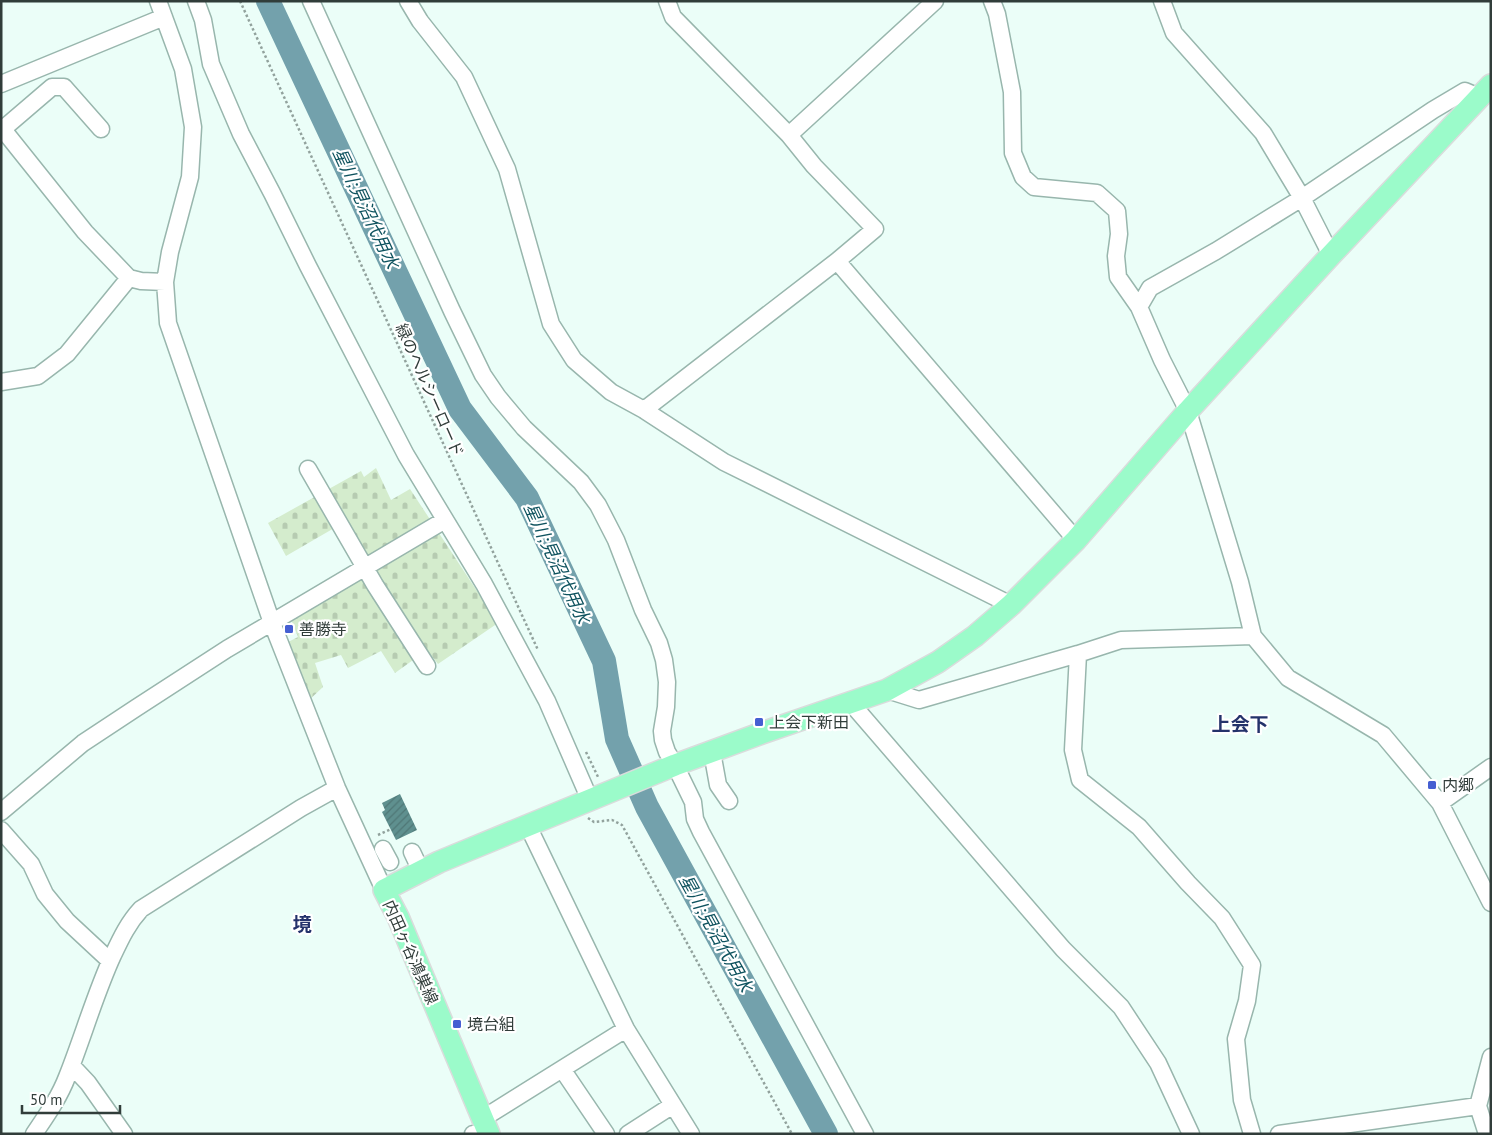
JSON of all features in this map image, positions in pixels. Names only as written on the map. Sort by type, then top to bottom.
[{"type":"main road","name":"内田ヶ谷鴻巣線","points":[[483,1130],[398,917],[384,890],[419,855],[439,862],[666,769],[762,733],[887,690],[938,662],[976,636],[1012,605],[1076,540],[1188,411],[1485,91]]},
{"type":"street","points":[[196,1],[203,20],[211,64],[241,134],[272,192],[312,275],[406,455],[484,584],[598,798]]},
{"type":"street","points":[[311,1],[483,375],[498,397],[524,428],[581,482],[606,517],[659,643],[664,660],[667,694],[662,731],[668,755],[666,769],[693,802],[701,832],[865,1134]]},
{"type":"street","points":[[408,1],[420,21],[464,77],[507,169],[551,324],[574,360],[611,392],[644,410],[724,462],[1012,605]]},
{"type":"street","points":[[644,410],[875,229],[814,166],[789,136],[673,17],[667,1]]},
{"type":"street","points":[[789,136],[936,1]]},
{"type":"street","points":[[992,1],[997,14],[1012,92],[1013,153],[1023,177],[1034,187],[1097,192],[1117,212],[1119,234],[1116,256],[1118,277],[1139,308],[1162,360],[1188,411],[1240,582],[1253,636],[1288,678],[1383,735],[1440,803],[1491,903]]},
{"type":"street","points":[[1162,1],[1174,33],[1263,133],[1302,198],[1331,255]]},
{"type":"street","points":[[1,84],[161,9],[183,69],[193,127],[190,177],[170,252],[165,282],[168,323],[272,623],[337,788],[360,819],[380,851],[384,890]]},
{"type":"street","points":[[101,129],[64,86],[52,87],[2,128],[85,232],[129,278],[141,282],[165,282]]},
{"type":"street","points":[[1139,308],[1150,288],[1216,251],[1302,198],[1433,110],[1465,91],[1485,91]]},
{"type":"street","points":[[837,260],[1076,540]]},
{"type":"street","points":[[1,382],[38,376],[67,354],[129,278]]},
{"type":"street","points":[[308,469],[365,568],[427,666]]},
{"type":"street","points":[[1,812],[83,743],[227,649],[445,520]]},
{"type":"street","points":[[887,690],[919,700],[1121,640],[1253,636]]},
{"type":"street","points":[[1078,654],[1073,750],[1080,780],[1139,827],[1222,918],[1252,965],[1246,1000],[1236,1039],[1242,1100],[1252,1134]]},
{"type":"street","points":[[851,703],[1062,949],[1122,1007],[1158,1063],[1191,1134]]},
{"type":"street","points":[[712,752],[718,785],[730,801]]},
{"type":"street","points":[[1440,803],[1491,767]]},
{"type":"street","points":[[34,1134],[67,1080],[110,961],[126,927],[141,909],[301,808],[337,788]]},
{"type":"street","points":[[528,826],[626,1029],[691,1134]]},
{"type":"street","points":[[1,830],[30,864],[45,894],[67,922],[110,961]]},
{"type":"street","points":[[483,1130],[562,1068],[626,1029]]},
{"type":"street","points":[[1487,1134],[1478,1106],[1491,1057]]},
{"type":"street","points":[[72,1066],[88,1083],[124,1134]]},
{"type":"street","points":[[562,1068],[606,1134]]},
{"type":"street","points":[[628,1134],[673,1105]]},
{"type":"street","points":[[1279,1134],[1478,1106]]},
{"type":"path","name":"緑のヘルシーロード","points":[[240,1],[538,652]]},
{"type":"path","points":[[584,746],[598,798],[594,822],[612,820],[622,825],[792,1134]]},
{"type":"green space","points":[[376,468],[391,500],[410,489],[498,623],[438,664],[427,650],[395,673],[381,651],[348,668],[341,655],[315,663],[323,687],[308,701],[286,643],[298,637],[291,619],[366,577],[336,527],[286,556],[268,523],[361,471],[364,477]]},
{"type":"building","points":[[400,794],[417,830],[396,840],[382,812],[385,810],[382,803]]},
{"type":"waterway","name":"星川;見沼代用水","points":[[268,1],[460,409],[527,498],[604,661],[617,739],[647,807],[826,1134]]},
{"type":"place","name":"善勝寺","points":[[289,629]]},
{"type":"place","name":"上会下新田","points":[[759,722]]},
{"type":"place","name":"内郷","points":[[1432,785]]},
{"type":"place","name":"境台組","points":[[457,1024]]},
{"type":"district","name":"上会下","points":[[1240,724]]},
{"type":"district","name":"境","points":[[302,924]]}]
